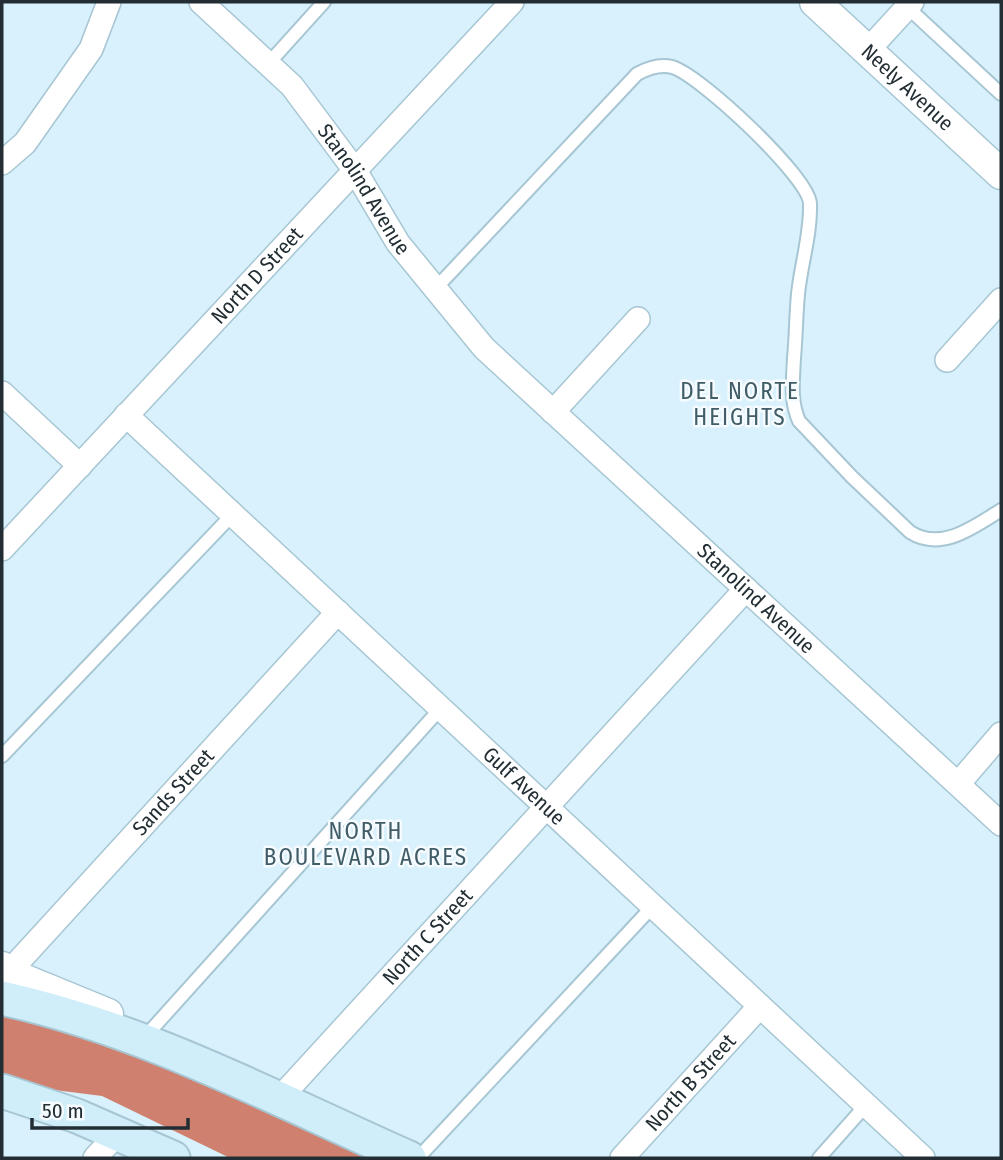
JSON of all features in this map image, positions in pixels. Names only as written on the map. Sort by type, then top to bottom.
[{"type":"main road","points":[[4,979],[53,1009],[129,1037],[279,1099],[409,1158]]},
{"type":"main road","points":[[2,1091],[77,1116],[173,1158]]},
{"type":"street","points":[[2,163],[25,143],[91,49],[109,2]]},
{"type":"street","name":"Stanolind Avenue","points":[[201,2],[292,86],[354,169],[398,243],[484,348],[1001,824]]},
{"type":"street","name":"North D Street","points":[[2,549],[512,2]]},
{"type":"street","name":"Neely Avenue","points":[[815,2],[1001,174]]},
{"type":"street","points":[[868,50],[907,4]]},
{"type":"street","points":[[947,359],[1001,300]]},
{"type":"street","points":[[554,412],[638,319]]},
{"type":"street","points":[[2,393],[80,466]]},
{"type":"street","name":"Gulf Avenue","points":[[126,415],[923,1158]]},
{"type":"street","name":"North C Street","points":[[279,1099],[746,589]]},
{"type":"street","name":"Sands Street","points":[[4,979],[338,612]]},
{"type":"street","points":[[958,784],[1001,734]]},
{"type":"street","name":"North B Street","points":[[622,1158],[760,1006]]},
{"type":"street","points":[[95,1158],[118,1133]]},
{"type":"lane","points":[[268,64],[324,2]]},
{"type":"lane","points":[[907,4],[1001,94]]},
{"type":"lane","points":[[436,288],[637,74],[658,66],[670,66],[694,78],[725,104],[793,171],[810,200],[798,294],[793,374],[794,411],[799,421],[852,477],[910,532],[921,539],[938,541],[950,538],[1001,510]]},
{"type":"lane","points":[[2,756],[233,514]]},
{"type":"lane","points":[[129,1037],[441,708]]},
{"type":"lane","points":[[418,1158],[653,906]]},
{"type":"lane","points":[[819,1158],[866,1105]]},
{"type":"shaded area","points":[[2,1006],[156,1059],[237,1098],[326,1133],[378,1158],[230,1158],[102,1096],[31,1087],[2,1079]]},
{"type":"district","name":"DEL NORTE HEIGHTS","points":[[740,404]]},
{"type":"district","name":"NORTH BOULEVARD ACRES","points":[[366,844]]}]
